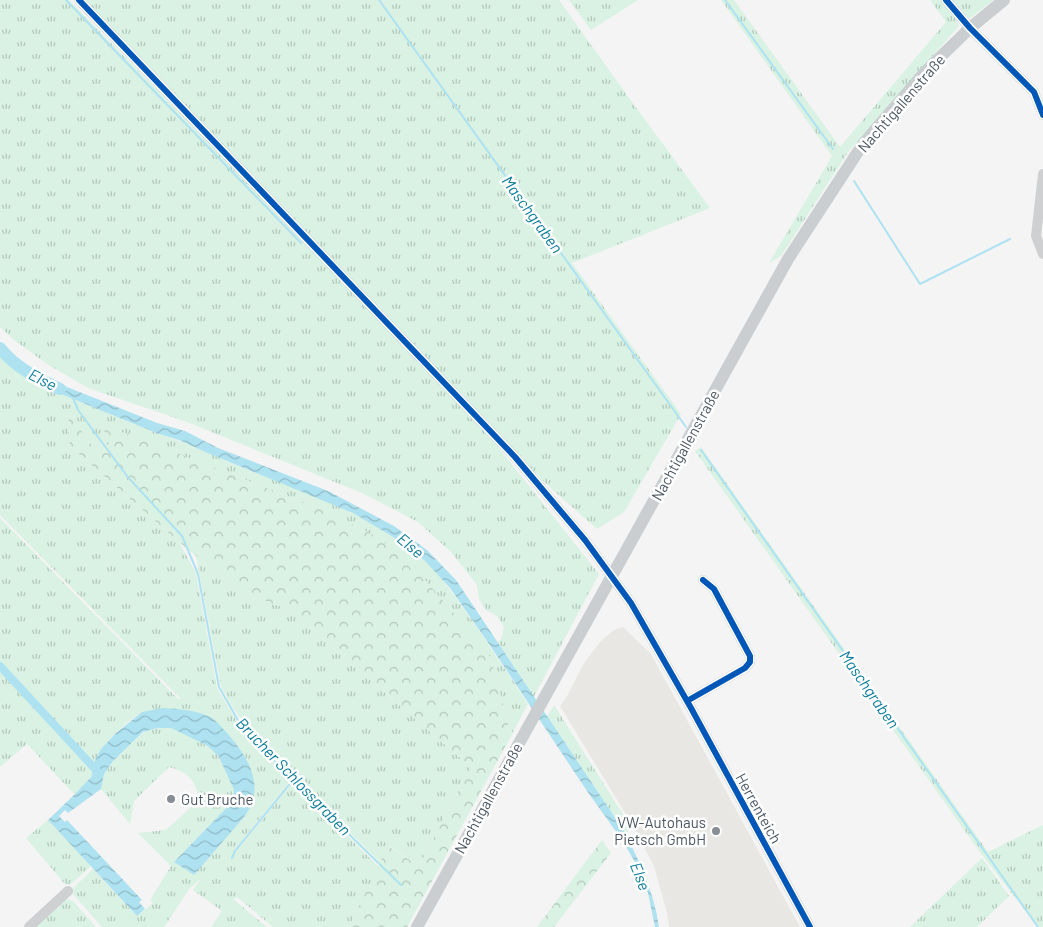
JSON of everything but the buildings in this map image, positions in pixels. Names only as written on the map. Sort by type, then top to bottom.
[{"type":"main road","name":"Nachtigallenstraße","points":[[417,927],[612,577],[772,284],[793,250],[863,144],[926,71],[970,28],[1004,0]]},
{"type":"street","name":"Herrenteich","points":[[79,0],[516,457],[585,540],[631,603],[687,701],[810,927]]},
{"type":"street","points":[[946,0],[970,28],[1034,92],[1043,115]]},
{"type":"street","points":[[1043,174],[1036,236],[1043,254]]},
{"type":"street","points":[[687,701],[745,668],[750,662],[750,656],[714,589],[703,580]]},
{"type":"street","points":[[29,927],[68,891]]},
{"type":"shaded area","name":"VW-Autohaus Pietsch GmbH","points":[[623,627],[651,654],[800,927],[669,927],[654,866],[633,826],[560,706],[584,663],[601,641],[614,630]]},
{"type":"green space","points":[[0,0],[69,0],[483,428],[599,574],[533,698],[498,642],[501,639],[504,627],[497,616],[486,610],[479,599],[477,585],[451,552],[418,522],[362,493],[187,422],[88,388],[47,364],[14,340],[0,327]]},
{"type":"green space","points":[[81,0],[559,0],[710,208],[572,263],[681,414],[624,512],[597,529],[545,483]]},
{"type":"green space","points":[[569,0],[638,0],[591,30]]},
{"type":"green space","points":[[721,0],[734,0],[840,147],[946,22],[930,0],[941,0],[954,15],[959,26],[848,152],[781,256],[769,263],[832,156]]},
{"type":"green space","points":[[952,0],[994,0],[969,19]]},
{"type":"green space","points":[[0,354],[8,363],[39,385],[315,496],[362,517],[384,530],[424,560],[442,579],[475,624],[528,704],[511,736],[491,658],[324,510],[100,424],[111,442],[98,454],[68,413],[70,446],[179,542],[196,573],[217,688],[239,725],[291,780],[234,850],[235,853],[293,782],[379,867],[349,927],[273,927],[237,897],[233,899],[267,927],[211,927],[222,911],[193,890],[201,879],[190,888],[164,927],[102,927],[72,893],[71,890],[93,869],[137,916],[153,903],[150,900],[171,866],[138,833],[166,830],[200,799],[190,778],[181,771],[169,767],[134,801],[130,824],[101,789],[104,774],[113,761],[144,732],[157,728],[171,728],[208,746],[219,757],[234,790],[232,802],[174,862],[194,875],[244,817],[247,759],[142,712],[114,735],[102,749],[93,764],[0,661],[0,518],[178,699],[181,699],[0,515]]},
{"type":"green space","points":[[68,412],[98,454],[111,442],[99,423],[324,510],[368,532],[407,558],[491,658],[511,736],[407,927],[349,927],[388,846],[419,866],[471,767],[288,609],[242,593],[179,542],[70,446]]},
{"type":"green space","points":[[701,447],[988,852],[1043,825],[1043,927],[1038,927],[982,855],[695,451]]},
{"type":"green space","points":[[196,556],[242,593],[288,609],[471,767],[419,866],[389,846],[381,863],[293,777],[247,728],[221,687]]},
{"type":"green space","points":[[0,669],[93,770],[92,776],[75,795],[27,744],[0,767]]},
{"type":"green space","points":[[554,705],[631,827],[626,834],[547,717]]},
{"type":"green space","points":[[48,820],[91,866],[68,885],[64,883],[26,838]]},
{"type":"green space","points":[[602,840],[611,853],[554,927],[537,927]]},
{"type":"green space","points":[[982,858],[1009,896],[977,927],[910,927]]},
{"type":"green space","points":[[62,899],[72,900],[96,927],[32,927]]},
{"type":"water","points":[[52,381],[157,423],[185,431],[218,448],[328,491],[394,526],[427,550],[456,580],[626,834],[642,868],[657,914],[659,927],[655,927],[648,893],[635,862],[622,840],[450,588],[424,560],[395,538],[353,513],[179,440],[159,434],[39,385]]},
{"type":"water","points":[[163,708],[194,712],[206,715],[216,721],[245,757],[253,775],[254,793],[252,803],[246,815],[194,875],[174,862],[232,802],[234,790],[219,757],[208,746],[171,728],[157,728],[143,732],[113,761],[104,774],[101,789],[68,813],[65,810],[59,816],[65,822],[67,820],[142,900],[139,902],[145,909],[137,916],[48,820],[92,776],[93,764],[101,749],[116,733],[142,712]]},
{"type":"waterway","points":[[66,0],[301,243]]},
{"type":"waterway","name":"Maschgraben","points":[[379,0],[686,427]]},
{"type":"waterway","points":[[725,0],[833,149]]},
{"type":"waterway","points":[[854,181],[920,284],[1010,239]]},
{"type":"waterway","name":"Else","points":[[0,348],[20,367],[35,377],[60,389]]},
{"type":"waterway","name":"Brucher Schlossgraben","points":[[73,398],[78,410],[127,476],[182,536],[198,574],[219,687],[240,724],[285,772],[401,885]]},
{"type":"waterway","name":"Maschgraben","points":[[701,450],[1038,927]]},
{"type":"waterway","points":[[0,666],[97,771]]},
{"type":"waterway","points":[[232,858],[235,851],[293,780]]},
{"type":"cycle path","points":[[79,0],[515,457],[585,540],[631,603],[691,708],[810,927]]},
{"type":"cycle path","points":[[946,0],[970,28],[1034,92],[1043,115]]},
{"type":"cycle path","points":[[687,701],[745,668],[750,662],[750,656],[714,589],[703,580]]},
{"type":"place","name":"Gut Bruche","points":[[171,799]]},
{"type":"place","name":"VW-Autohaus Pietsch GmbH","points":[[716,831]]}]
